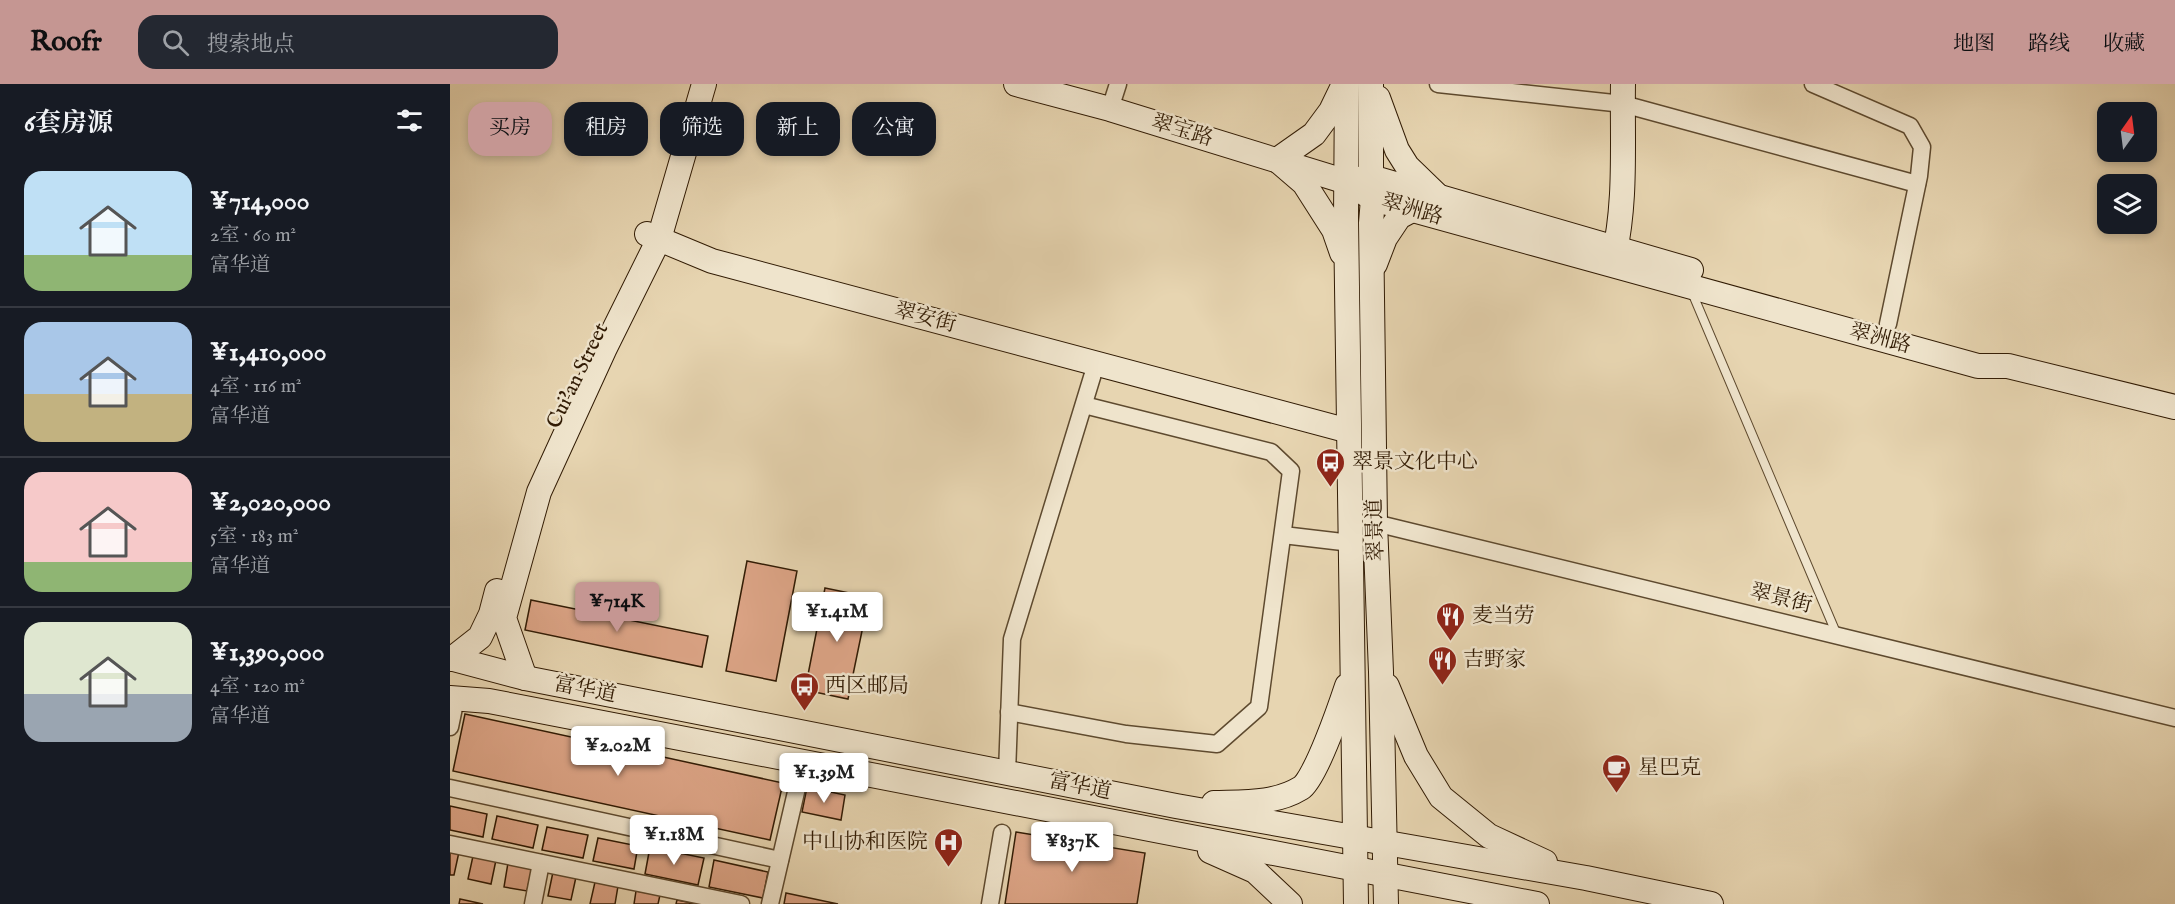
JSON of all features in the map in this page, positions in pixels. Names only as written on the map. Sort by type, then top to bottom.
[{"type":"street","name":"Cui'an Street","points":[[525,678],[504,618],[539,492],[653,236],[692,84]]},
{"type":"street","points":[[653,236],[704,84]]},
{"type":"street","name":"翠宝路","points":[[1016,84],[1110,109],[1347,182]]},
{"type":"street","points":[[1110,109],[1118,84]]},
{"type":"street","points":[[1346,84],[1331,111],[1314,134],[1277,159],[1304,183],[1334,230],[1348,269]]},
{"type":"street","name":"翠景道","points":[[1346,84],[1356,904]]},
{"type":"street","points":[[1371,274],[1385,238],[1399,218],[1438,196],[1407,166],[1397,150],[1372,84]]},
{"type":"street","name":"翠景道","points":[[1372,84],[1371,274],[1386,904]]},
{"type":"street","points":[[1438,84],[1623,94],[1917,184]]},
{"type":"street","points":[[1825,86],[1910,126],[1922,147],[1917,184],[1888,324]]},
{"type":"street","points":[[1614,257],[1621,196],[1623,94]]},
{"type":"street","name":"翠洲路","points":[[1347,182],[1372,188],[1438,196],[1571,236],[1614,257],[1689,287],[1978,366],[2008,366],[2175,407]]},
{"type":"street","name":"翠洲路","points":[[1372,188],[1411,210],[1614,257],[1662,262],[1983,351],[2008,366]]},
{"type":"street","points":[[1571,236],[1593,233],[1607,222],[1621,196]]},
{"type":"street","points":[[1621,196],[1632,230],[1644,246],[1662,262]]},
{"type":"street","name":"Cui'an Street","points":[[451,659],[480,637],[491,614],[524,487],[653,236]]},
{"type":"street","name":"翠安街","points":[[653,236],[712,261],[1349,431]]},
{"type":"street","points":[[1007,773],[1012,639],[1096,364]]},
{"type":"street","points":[[1009,712],[1126,734],[1217,744],[1259,707],[1291,471],[1271,452],[1084,405]]},
{"type":"street","name":"翠景街","points":[[1376,523],[2175,718]]},
{"type":"street","points":[[1283,535],[1351,543]]},
{"type":"street","name":"富华道","points":[[451,659],[525,678],[1176,806],[1586,878],[1712,904]]},
{"type":"street","points":[[1176,806],[1271,800],[1303,787],[1327,741],[1353,670]]},
{"type":"street","points":[[1382,672],[1416,756],[1440,797],[1489,836],[1528,856],[1586,878]]},
{"type":"street","points":[[450,727],[453,698]]},
{"type":"street","name":"富华道","points":[[453,698],[489,701],[1537,904]]},
{"type":"street","points":[[770,904],[803,762]]},
{"type":"street","points":[[450,788],[780,860]]},
{"type":"street","points":[[990,904],[1002,833]]},
{"type":"street","points":[[1172,834],[1255,871],[1290,904]]},
{"type":"street","points":[[450,844],[741,904]]},
{"type":"street","points":[[533,904],[541,862]]},
{"type":"lane","points":[[1689,287],[1838,636]]},
{"type":"building","points":[[747,561],[797,571],[776,681],[726,671]]},
{"type":"building","points":[[825,588],[869,597],[848,699],[805,690]]},
{"type":"building","points":[[531,600],[708,636],[702,667],[525,630]]},
{"type":"building","points":[[465,714],[783,783],[770,840],[453,771]]},
{"type":"building","points":[[807,787],[845,795],[841,820],[802,812]]},
{"type":"building","points":[[450,806],[487,814],[483,837],[450,830]]},
{"type":"building","points":[[497,816],[538,825],[533,848],[492,839]]},
{"type":"building","points":[[547,827],[588,835],[583,858],[542,850]]},
{"type":"building","points":[[1016,832],[1145,853],[1137,904],[1005,904]]},
{"type":"building","points":[[598,838],[638,846],[634,869],[593,861]]},
{"type":"building","points":[[650,847],[704,858],[698,885],[645,874]]},
{"type":"building","points":[[450,850],[459,852],[454,875],[450,875]]},
{"type":"building","points":[[473,856],[496,860],[491,884],[468,879]]},
{"type":"building","points":[[714,860],[768,872],[763,898],[709,887]]},
{"type":"building","points":[[508,863],[532,868],[527,891],[504,887]]},
{"type":"building","points":[[553,872],[576,877],[571,900],[548,896]]},
{"type":"building","points":[[595,882],[618,886],[615,904],[590,904]]},
{"type":"building","points":[[636,891],[660,895],[658,904],[634,904]]},
{"type":"building","points":[[786,893],[838,904],[784,904]]},
{"type":"building","points":[[460,899],[483,904],[459,904]]},
{"type":"building","points":[[677,900],[697,904],[676,904]]},
{"type":"place","name":"翠景文化中心","points":[[1331,488]]},
{"type":"place","name":"麦当劳","points":[[1451,642]]},
{"type":"place","name":"吉野家","points":[[1442,686]]},
{"type":"place","name":"西区邮局","points":[[804,712]]},
{"type":"place","name":"星巴克","points":[[1617,794]]},
{"type":"place","name":"中山协和医院","points":[[949,868]]}]
